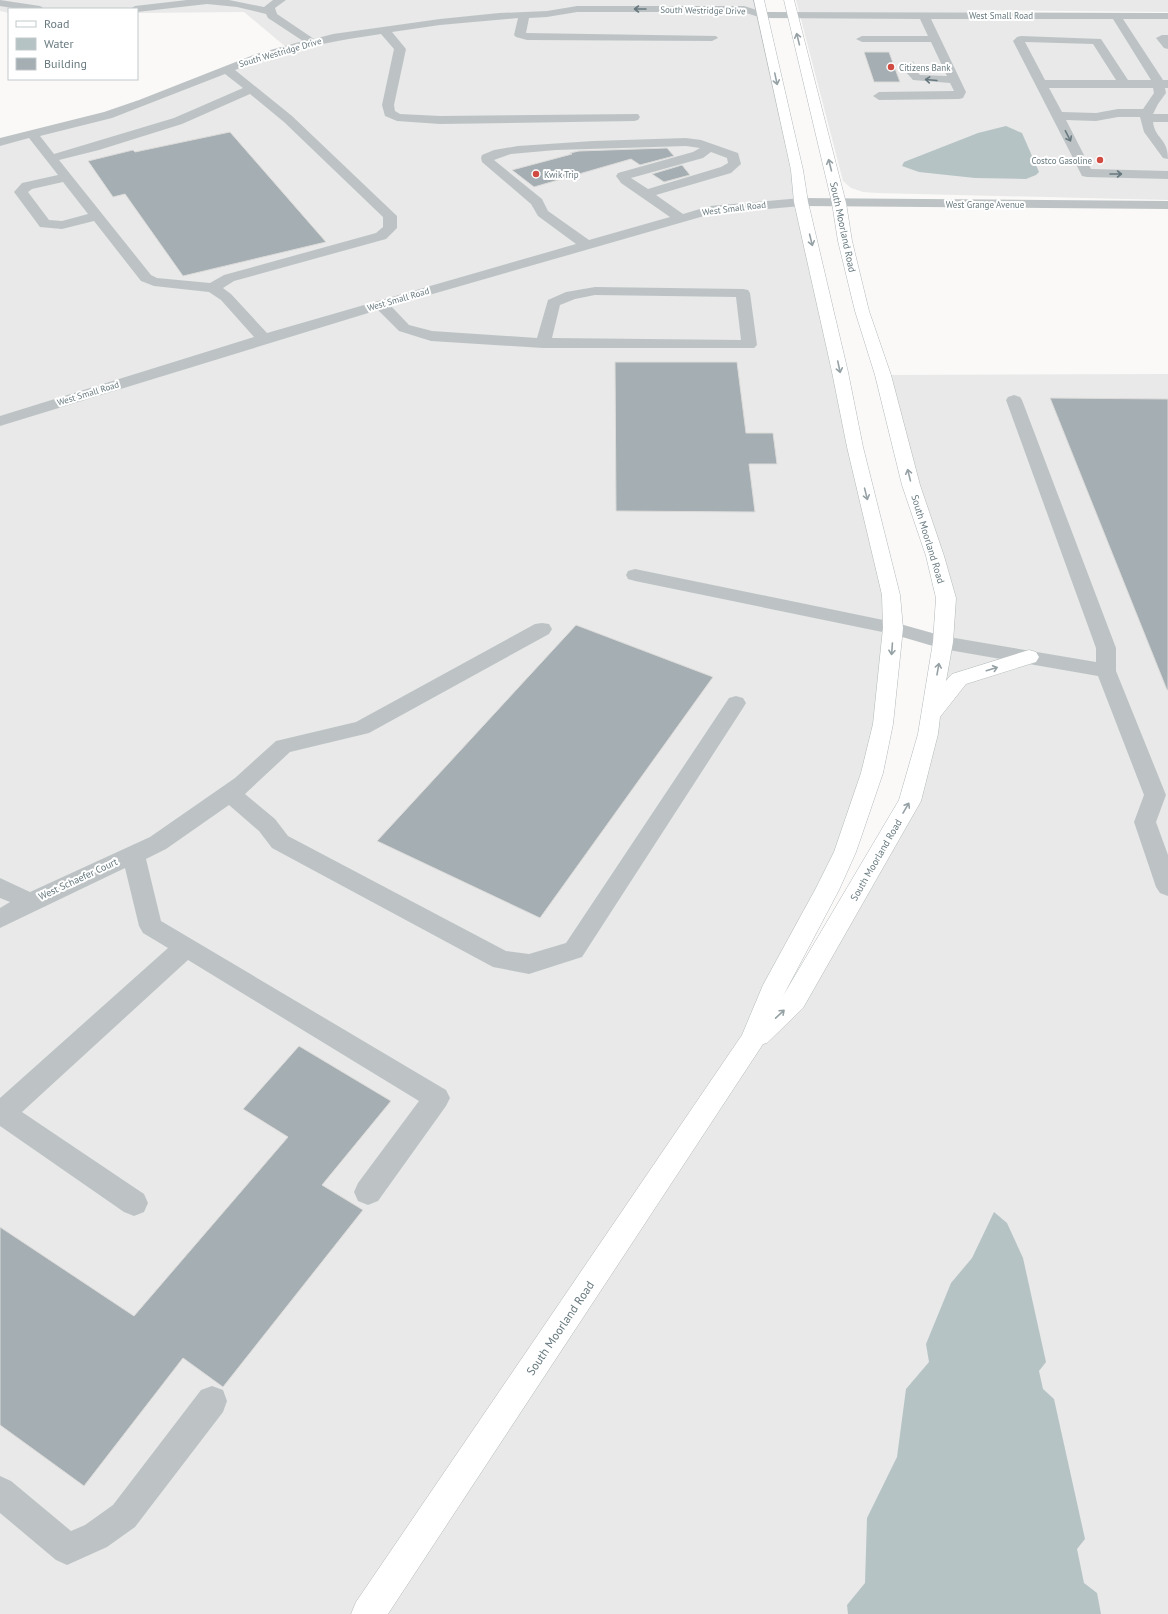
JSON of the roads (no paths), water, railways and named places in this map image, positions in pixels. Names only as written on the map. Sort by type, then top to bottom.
[{"type":"main road","name":"South Moorland Road","points":[[368,1614],[752,1041],[772,992],[827,890],[845,852],[872,773],[883,724],[893,628],[891,595],[855,447],[837,357],[801,202],[797,170],[791,149],[759,0]]},
{"type":"main road","name":"South Moorland Road","points":[[752,1041],[794,1001],[910,801],[928,734],[943,642],[946,598],[935,556],[911,485],[883,375],[862,311],[845,241],[839,203],[788,0]]},
{"type":"main road","points":[[930,715],[959,679],[1029,657]]},
{"type":"street","points":[[281,0],[269,7],[272,16],[311,42]]},
{"type":"street","points":[[548,0],[548,14]]},
{"type":"street","points":[[138,9],[207,1],[237,4],[271,12]]},
{"type":"street","points":[[6,2],[35,8]]},
{"type":"street","points":[[1008,15],[1030,4]]},
{"type":"street","points":[[1047,15],[1053,8],[1050,4]]},
{"type":"street","name":"South Westridge Drive","points":[[0,142],[33,135],[108,115],[143,103],[260,56],[311,42],[469,18],[548,14],[577,18],[746,19],[762,14]]},
{"type":"street","name":"West Small Road","points":[[762,14],[924,16],[1168,16]]},
{"type":"street","points":[[524,15],[520,35],[527,37],[712,38]]},
{"type":"street","points":[[880,96],[956,96],[960,92],[955,80],[937,54],[935,39],[924,16]]},
{"type":"street","points":[[1116,16],[1164,84]]},
{"type":"street","points":[[384,30],[400,49],[388,105],[389,113],[397,117],[440,120],[634,117]]},
{"type":"street","points":[[1168,38],[1162,38],[1168,46]]},
{"type":"street","points":[[862,39],[935,39]]},
{"type":"street","points":[[1124,84],[1097,40],[1021,39],[1019,41],[1087,174],[1166,170]]},
{"type":"street","points":[[908,64],[917,78],[955,80]]},
{"type":"street","points":[[213,288],[228,278],[381,236],[390,228],[390,216],[288,119],[226,69]]},
{"type":"street","points":[[1042,84],[1164,84]]},
{"type":"street","points":[[1164,84],[1145,116],[1148,128],[1168,155]]},
{"type":"street","points":[[52,158],[95,147],[178,121],[252,89]]},
{"type":"street","points":[[1058,116],[1096,117],[1118,113],[1168,118]]},
{"type":"street","points":[[33,135],[146,278],[154,282],[213,288],[226,297],[264,339]]},
{"type":"street","points":[[586,245],[543,213],[537,202],[488,162],[487,158],[492,155],[512,151],[583,144],[686,142],[697,143],[703,151]]},
{"type":"street","points":[[645,194],[726,170],[735,164],[733,156],[703,151],[622,176],[645,194],[680,218]]},
{"type":"street","points":[[67,178],[27,186],[21,192],[45,224],[62,224],[97,216]]},
{"type":"street","name":"West Small Road","points":[[0,421],[380,304],[680,218],[727,207],[801,202]]},
{"type":"street","name":"West Grange Avenue","points":[[801,202],[1168,205]]},
{"type":"street","points":[[380,304],[404,328],[431,336],[543,343],[748,345],[743,293],[595,291],[571,295],[552,303],[543,343]]},
{"type":"street","points":[[1014,400],[1106,648],[1106,671],[1162,795],[1145,822],[1168,888]]},
{"type":"street","points":[[635,575],[893,628],[943,642],[1106,671]]},
{"type":"street","name":"West Schaefer Court","points":[[0,920],[30,902],[158,843],[243,784],[282,746],[362,728],[542,629]]},
{"type":"street","points":[[230,793],[267,825],[280,842],[502,960],[529,964],[574,950],[736,703]]},
{"type":"street","points":[[133,854],[151,926],[437,1098],[368,1192]]},
{"type":"street","points":[[0,887],[30,902]]},
{"type":"street","points":[[134,1203],[2,1113],[186,947]]},
{"type":"street","points":[[0,1492],[67,1549],[73,1547],[96,1536],[124,1516],[212,1401]]},
{"type":"water","points":[[1006,126],[1022,133],[1039,172],[1036,175],[1026,179],[975,178],[919,172],[902,166],[904,162],[978,133]]},
{"type":"water","points":[[994,1212],[1007,1223],[1023,1258],[1046,1362],[1039,1371],[1043,1389],[1054,1399],[1085,1539],[1077,1549],[1084,1583],[1097,1593],[1101,1614],[848,1614],[847,1605],[865,1583],[867,1518],[897,1457],[906,1389],[929,1362],[926,1344],[951,1283],[972,1258]]},
{"type":"tunnel","points":[[908,63],[910,70]]},
{"type":"place","name":"Citizens Bank","points":[[891,67]]},
{"type":"place","name":"Costco Gasoline","points":[[1100,160]]},
{"type":"place","name":"Kwik Trip","points":[[536,174]]}]
